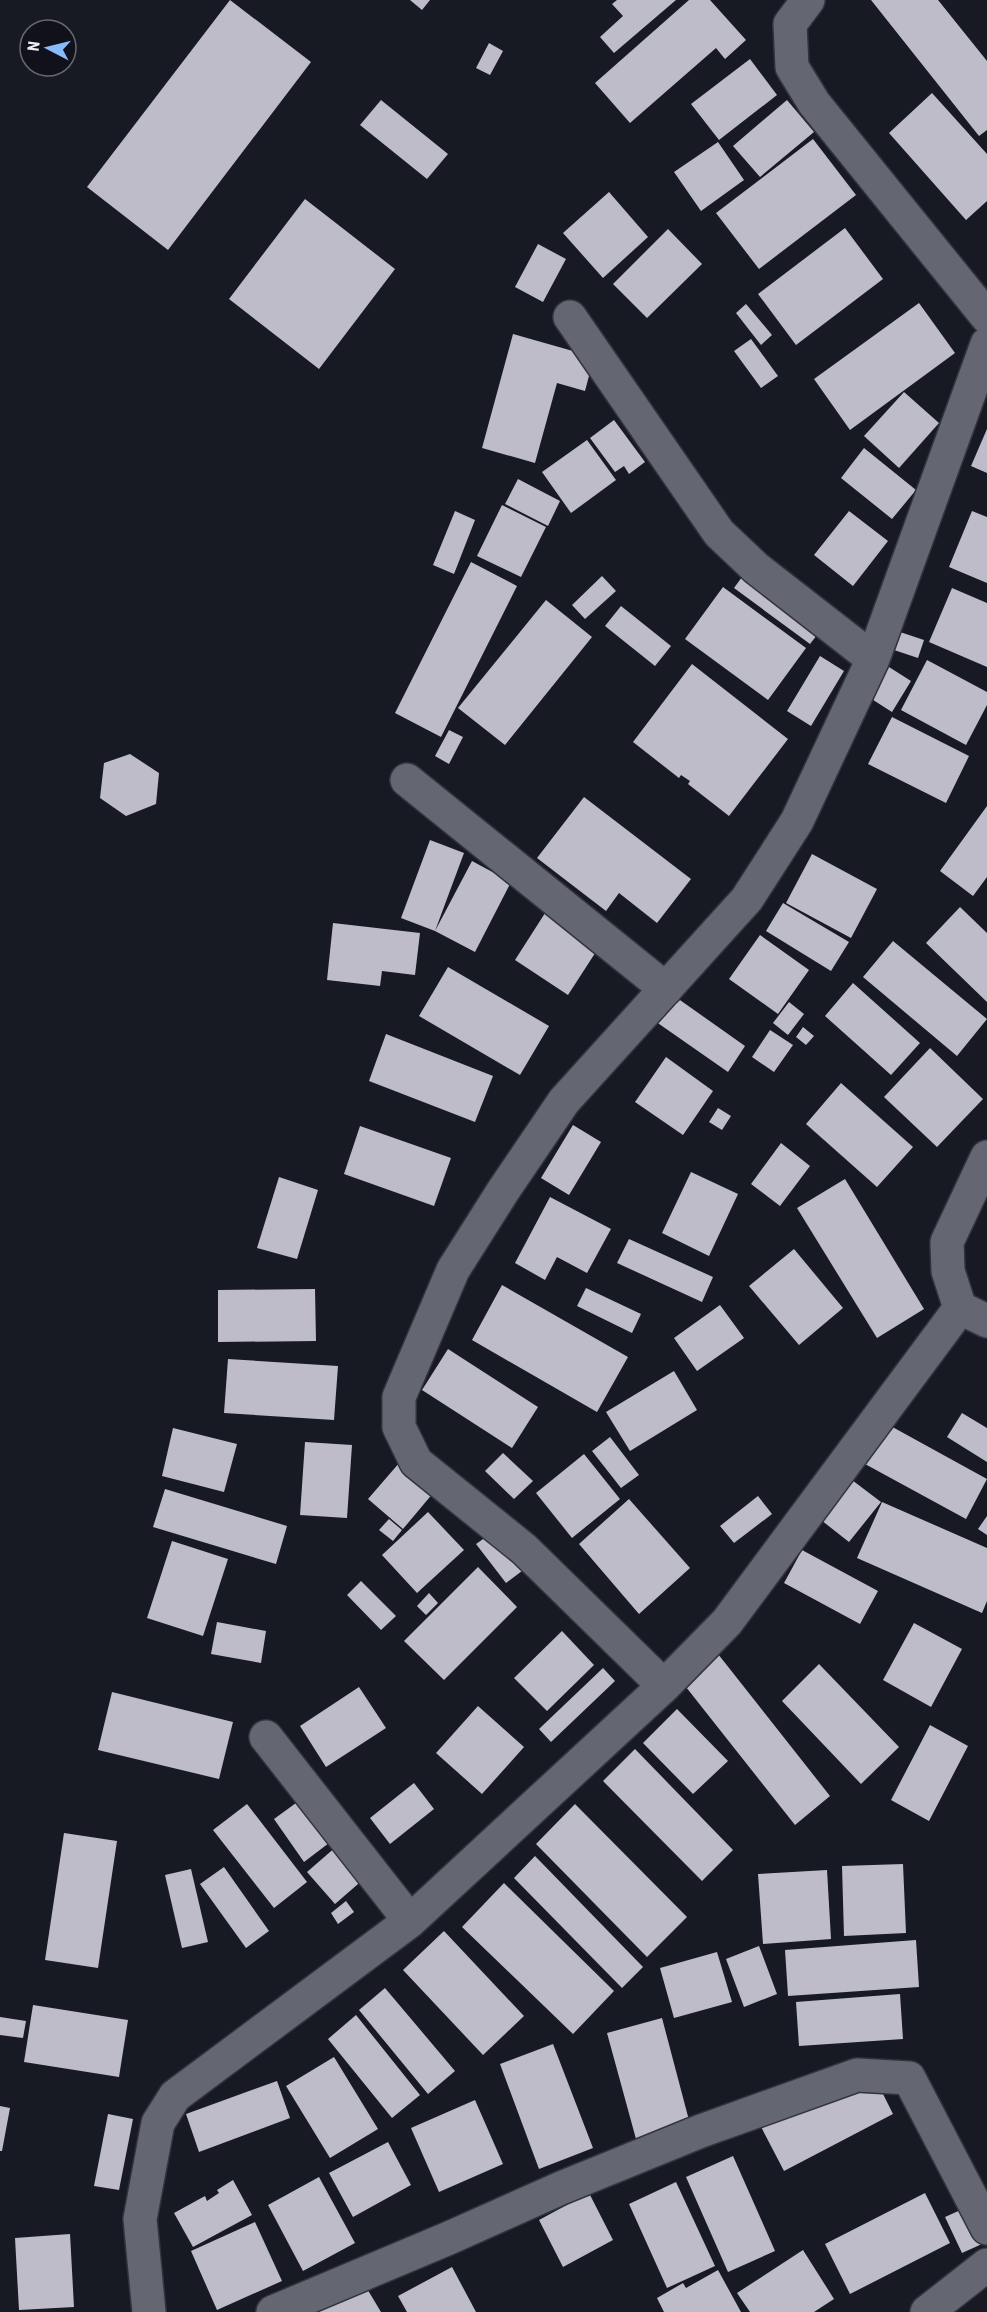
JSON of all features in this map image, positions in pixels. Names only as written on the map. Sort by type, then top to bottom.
[{"type":"street","points":[[808,0],[790,24],[792,67],[814,103],[987,317]]},
{"type":"street","points":[[570,317],[719,533],[756,568],[873,659]]},
{"type":"street","points":[[664,1686],[524,1549],[416,1461],[399,1428],[399,1397],[453,1270],[564,1101],[747,899],[797,821],[873,659],[987,344]]},
{"type":"street","points":[[407,780],[666,989]]},
{"type":"street","points":[[149,2312],[140,2219],[158,2123],[175,2096],[410,1921],[664,1686],[728,1622],[974,1315],[948,1271],[947,1242],[987,1157]]},
{"type":"street","points":[[266,1737],[410,1921]]},
{"type":"street","points":[[273,2312],[572,2184],[701,2132],[856,2075],[909,2078],[987,2228]]},
{"type":"street","points":[[927,2312],[987,2265]]},
{"type":"building","points":[[230,0],[311,62],[168,250],[87,187]]},
{"type":"building","points":[[410,0],[430,0],[422,10]]},
{"type":"building","points":[[617,0],[676,0],[614,53],[600,37],[623,16],[612,4]]},
{"type":"building","points":[[689,0],[710,0],[746,40],[725,59],[716,48],[630,123],[595,83]]},
{"type":"building","points":[[871,0],[938,0],[987,61],[987,130],[979,136]]},
{"type":"building","points":[[489,43],[503,51],[490,75],[476,68]]},
{"type":"building","points":[[750,59],[777,95],[719,140],[691,104]]},
{"type":"building","points":[[932,93],[987,154],[987,201],[966,220],[889,133]]},
{"type":"building","points":[[381,100],[448,154],[427,179],[360,125]]},
{"type":"building","points":[[787,100],[814,132],[760,177],[733,146]]},
{"type":"building","points":[[813,139],[856,195],[759,269],[716,213]]},
{"type":"building","points":[[718,142],[744,180],[701,211],[674,172]]},
{"type":"building","points":[[609,192],[648,237],[603,278],[563,233]]},
{"type":"building","points":[[305,199],[395,269],[319,369],[229,299]]},
{"type":"building","points":[[845,228],[883,279],[796,345],[758,294]]},
{"type":"building","points":[[668,229],[702,264],[647,318],[613,284]]},
{"type":"building","points":[[538,244],[566,259],[543,302],[515,287]]},
{"type":"building","points":[[919,303],[955,353],[850,430],[814,379]]},
{"type":"building","points":[[746,304],[772,335],[761,345],[736,313]]},
{"type":"building","points":[[513,334],[594,357],[585,391],[557,383],[535,463],[482,448]]},
{"type":"building","points":[[751,339],[778,376],[761,388],[734,351]]},
{"type":"building","points":[[904,392],[939,423],[899,468],[864,436]]},
{"type":"building","points":[[614,420],[645,462],[629,474],[624,466],[615,472],[590,438]]},
{"type":"building","points":[[987,429],[987,473],[971,466]]},
{"type":"building","points":[[587,440],[616,480],[571,513],[542,472]]},
{"type":"building","points":[[864,448],[916,490],[892,519],[841,478]]},
{"type":"building","points":[[518,479],[560,501],[548,526],[505,504]]},
{"type":"building","points":[[502,505],[546,527],[521,577],[477,556]]},
{"type":"building","points":[[455,511],[475,520],[454,574],[433,565]]},
{"type":"building","points":[[849,511],[888,541],[853,586],[814,555]]},
{"type":"building","points":[[972,511],[987,517],[987,583],[949,567]]},
{"type":"building","points":[[471,562],[517,586],[441,737],[395,713]]},
{"type":"building","points":[[747,570],[824,626],[810,644],[734,588]]},
{"type":"building","points":[[602,576],[616,591],[585,619],[572,605]]},
{"type":"building","points":[[723,587],[806,648],[768,700],[685,639]]},
{"type":"building","points":[[952,588],[987,603],[987,667],[929,642]]},
{"type":"building","points":[[546,600],[592,637],[505,745],[458,708]]},
{"type":"building","points":[[621,606],[671,646],[655,666],[605,626]]},
{"type":"building","points":[[900,632],[924,640],[918,658],[894,650]]},
{"type":"building","points":[[820,656],[844,671],[811,726],[787,711]]},
{"type":"building","points":[[927,660],[987,692],[987,705],[966,745],[901,710]]},
{"type":"building","points":[[692,664],[788,739],[729,816],[688,784],[690,781],[681,775],[679,778],[633,742]]},
{"type":"building","points":[[889,667],[911,681],[892,712],[870,698]]},
{"type":"building","points":[[892,717],[969,756],[946,803],[868,764]]},
{"type":"building","points":[[449,730],[463,737],[449,764],[435,756]]},
{"type":"building","points":[[130,754],[159,773],[156,804],[126,816],[100,798],[104,763]]},
{"type":"building","points":[[584,797],[691,879],[657,923],[619,893],[606,911],[537,858]]},
{"type":"building","points":[[987,806],[987,877],[973,896],[940,871]]},
{"type":"building","points":[[430,840],[464,853],[435,931],[401,918]]},
{"type":"building","points":[[812,854],[877,889],[851,938],[786,903]]},
{"type":"building","points":[[472,861],[511,882],[475,952],[435,931]]},
{"type":"building","points":[[783,903],[849,942],[831,971],[766,931]]},
{"type":"building","points":[[960,907],[987,933],[987,1002],[926,943]]},
{"type":"building","points":[[547,910],[601,944],[568,995],[515,960]]},
{"type":"building","points":[[333,923],[420,933],[415,975],[382,971],[380,986],[327,980]]},
{"type":"building","points":[[760,935],[809,970],[778,1014],[729,979]]},
{"type":"building","points":[[893,941],[987,1019],[957,1056],[863,977]]},
{"type":"building","points":[[448,967],[549,1026],[520,1075],[419,1016]]},
{"type":"building","points":[[853,983],[920,1043],[891,1075],[825,1016]]},
{"type":"building","points":[[670,993],[745,1046],[728,1072],[652,1019]]},
{"type":"building","points":[[789,1002],[804,1014],[788,1035],[773,1023]]},
{"type":"building","points":[[803,1027],[814,1036],[806,1045],[796,1037]]},
{"type":"building","points":[[770,1030],[793,1045],[774,1072],[752,1057]]},
{"type":"building","points":[[386,1034],[493,1076],[475,1122],[369,1081]]},
{"type":"building","points":[[930,1048],[983,1099],[937,1147],[884,1097]]},
{"type":"building","points":[[666,1057],[713,1091],[683,1135],[635,1102]]},
{"type":"building","points":[[841,1083],[913,1147],[877,1187],[806,1124]]},
{"type":"building","points":[[718,1108],[731,1116],[722,1130],[709,1122]]},
{"type":"building","points":[[573,1125],[601,1142],[569,1195],[541,1178]]},
{"type":"building","points":[[360,1126],[451,1158],[434,1206],[344,1174]]},
{"type":"building","points":[[781,1143],[810,1166],[780,1206],[751,1184]]},
{"type":"building","points":[[691,1172],[738,1194],[709,1256],[662,1233]]},
{"type":"building","points":[[279,1177],[318,1190],[297,1259],[257,1248]]},
{"type":"building","points":[[845,1179],[924,1309],[877,1338],[797,1208]]},
{"type":"building","points":[[550,1197],[611,1229],[587,1273],[557,1257],[545,1280],[515,1263]]},
{"type":"building","points":[[629,1239],[713,1277],[702,1302],[617,1263]]},
{"type":"building","points":[[794,1249],[843,1308],[799,1345],[749,1286]]},
{"type":"building","points":[[502,1285],[628,1357],[597,1412],[472,1340]]},
{"type":"building","points":[[586,1288],[641,1314],[632,1333],[577,1306]]},
{"type":"building","points":[[315,1289],[316,1341],[218,1342],[218,1290]]},
{"type":"building","points":[[720,1305],[744,1338],[697,1371],[674,1338]]},
{"type":"building","points":[[448,1349],[538,1407],[512,1448],[422,1390]]},
{"type":"building","points":[[228,1359],[338,1366],[334,1420],[224,1413]]},
{"type":"building","points":[[674,1371],[697,1410],[630,1451],[606,1412]]},
{"type":"building","points":[[962,1413],[987,1428],[987,1462],[947,1437]]},
{"type":"building","points":[[887,1424],[987,1479],[966,1519],[865,1464]]},
{"type":"building","points":[[173,1428],[237,1444],[224,1492],[162,1476]]},
{"type":"building","points":[[610,1437],[639,1475],[621,1488],[592,1451]]},
{"type":"building","points":[[305,1442],[352,1445],[347,1518],[300,1515]]},
{"type":"building","points":[[503,1453],[533,1481],[514,1499],[485,1471]]},
{"type":"building","points":[[584,1454],[620,1499],[572,1538],[536,1493]]},
{"type":"building","points":[[400,1462],[434,1492],[403,1529],[368,1499]]},
{"type":"building","points":[[852,1480],[881,1502],[849,1542],[821,1520]]},
{"type":"building","points":[[165,1489],[287,1526],[276,1564],[153,1527]]},
{"type":"building","points":[[758,1496],[772,1514],[734,1543],[720,1526]]},
{"type":"building","points":[[629,1499],[690,1568],[639,1614],[579,1544]]},
{"type":"building","points":[[882,1502],[987,1548],[987,1601],[982,1613],[857,1558]]},
{"type":"building","points":[[428,1512],[464,1550],[417,1593],[382,1555]]},
{"type":"building","points":[[987,1516],[987,1535],[978,1529]]},
{"type":"building","points":[[389,1519],[402,1530],[393,1541],[379,1530]]},
{"type":"building","points":[[493,1532],[522,1571],[506,1583],[476,1544]]},
{"type":"building","points":[[172,1541],[228,1559],[203,1636],[147,1618]]},
{"type":"building","points":[[802,1550],[878,1591],[860,1624],[784,1583]]},
{"type":"building","points":[[478,1567],[517,1607],[444,1680],[404,1641]]},
{"type":"building","points":[[361,1581],[396,1616],[381,1630],[347,1595]]},
{"type":"building","points":[[429,1593],[438,1603],[426,1615],[417,1606]]},
{"type":"building","points":[[217,1622],[266,1631],[261,1663],[211,1654]]},
{"type":"building","points":[[914,1623],[962,1649],[931,1707],[883,1680]]},
{"type":"building","points":[[562,1631],[594,1665],[547,1711],[514,1678]]},
{"type":"building","points":[[718,1654],[830,1796],[795,1825],[682,1682]]},
{"type":"building","points":[[819,1664],[899,1747],[861,1784],[782,1701]]},
{"type":"building","points":[[603,1668],[615,1681],[551,1742],[539,1729]]},
{"type":"building","points":[[359,1687],[386,1728],[326,1767],[300,1726]]},
{"type":"building","points":[[112,1692],[233,1722],[219,1779],[98,1750]]},
{"type":"building","points":[[478,1706],[524,1747],[482,1794],[436,1753]]},
{"type":"building","points":[[677,1709],[728,1761],[693,1794],[643,1743]]},
{"type":"building","points":[[930,1725],[968,1746],[929,1821],[891,1800]]},
{"type":"building","points":[[635,1749],[733,1850],[702,1881],[603,1781]]},
{"type":"building","points":[[414,1783],[434,1809],[390,1844],[370,1818]]},
{"type":"building","points":[[305,1787],[302,1808],[305,1814],[322,1802],[329,1843],[304,1862],[274,1819],[296,1803],[291,1797]]},
{"type":"building","points":[[247,1804],[307,1882],[274,1908],[213,1830]]},
{"type":"building","points":[[575,1804],[687,1917],[647,1957],[536,1844]]},
{"type":"building","points":[[64,1833],[117,1841],[98,1968],[45,1960]]},
{"type":"building","points":[[345,1839],[373,1871],[335,1904],[307,1872]]},
{"type":"building","points":[[535,1856],[643,1967],[622,1988],[514,1878]]},
{"type":"building","points":[[903,1864],[906,1933],[844,1936],[842,1866]]},
{"type":"building","points":[[224,1867],[269,1931],[246,1948],[200,1884]]},
{"type":"building","points":[[191,1869],[208,1942],[182,1948],[165,1875]]},
{"type":"building","points":[[827,1870],[831,1939],[763,1944],[758,1874]]},
{"type":"building","points":[[504,1883],[614,1991],[573,2034],[462,1927]]},
{"type":"building","points":[[346,1901],[354,1912],[338,1924],[331,1913]]},
{"type":"building","points":[[444,1931],[524,2016],[483,2055],[403,1970]]},
{"type":"building","points":[[916,1940],[919,1987],[788,1996],[785,1950]]},
{"type":"building","points":[[759,1946],[777,1994],[744,2007],[726,1959]]},
{"type":"building","points":[[717,1952],[732,2002],[674,2018],[660,1968]]},
{"type":"building","points":[[385,1988],[455,2071],[428,2094],[359,2010]]},
{"type":"building","points":[[900,1994],[903,2039],[799,2046],[796,2002]]},
{"type":"building","points":[[33,2005],[128,2020],[119,2077],[24,2062]]},
{"type":"building","points":[[356,2015],[420,2095],[392,2118],[328,2039]]},
{"type":"building","points":[[0,2017],[26,2021],[23,2038],[0,2035]]},
{"type":"building","points":[[662,2018],[690,2124],[636,2139],[607,2033]]},
{"type":"building","points":[[553,2044],[593,2148],[539,2169],[500,2064]]},
{"type":"building","points":[[334,2057],[378,2129],[330,2158],[286,2086]]},
{"type":"building","points":[[867,2062],[893,2114],[784,2171],[757,2119]]},
{"type":"building","points":[[277,2081],[290,2118],[199,2152],[186,2114]]},
{"type":"building","points":[[475,2100],[503,2164],[439,2192],[411,2128]]},
{"type":"building","points":[[0,2106],[10,2108],[2,2151],[0,2151]]},
{"type":"building","points":[[108,2114],[133,2119],[119,2190],[94,2186]]},
{"type":"building","points":[[388,2142],[411,2185],[353,2217],[329,2173]]},
{"type":"building","points":[[733,2156],[775,2251],[728,2272],[686,2177]]},
{"type":"building","points":[[319,2177],[355,2243],[303,2271],[268,2205]]},
{"type":"building","points":[[233,2180],[252,2215],[193,2247],[174,2213],[205,2196],[207,2201],[219,2193],[217,2190]]},
{"type":"building","points":[[676,2182],[715,2266],[667,2288],[629,2204]]},
{"type":"building","points":[[589,2193],[613,2240],[563,2267],[539,2220]]},
{"type":"building","points":[[925,2193],[950,2243],[850,2294],[825,2244]]},
{"type":"building","points":[[965,2208],[982,2244],[962,2253],[945,2217]]},
{"type":"building","points":[[255,2222],[282,2281],[217,2310],[191,2251]]},
{"type":"building","points":[[70,2234],[74,2307],[19,2310],[15,2238]]},
{"type":"building","points":[[803,2250],[834,2299],[814,2312],[750,2312],[737,2293]]},
{"type":"building","points":[[452,2267],[476,2312],[407,2312],[398,2296]]},
{"type":"building","points":[[718,2270],[741,2312],[664,2312],[657,2298],[683,2283],[686,2288]]},
{"type":"building","points":[[357,2272],[381,2312],[316,2312],[309,2300]]}]
